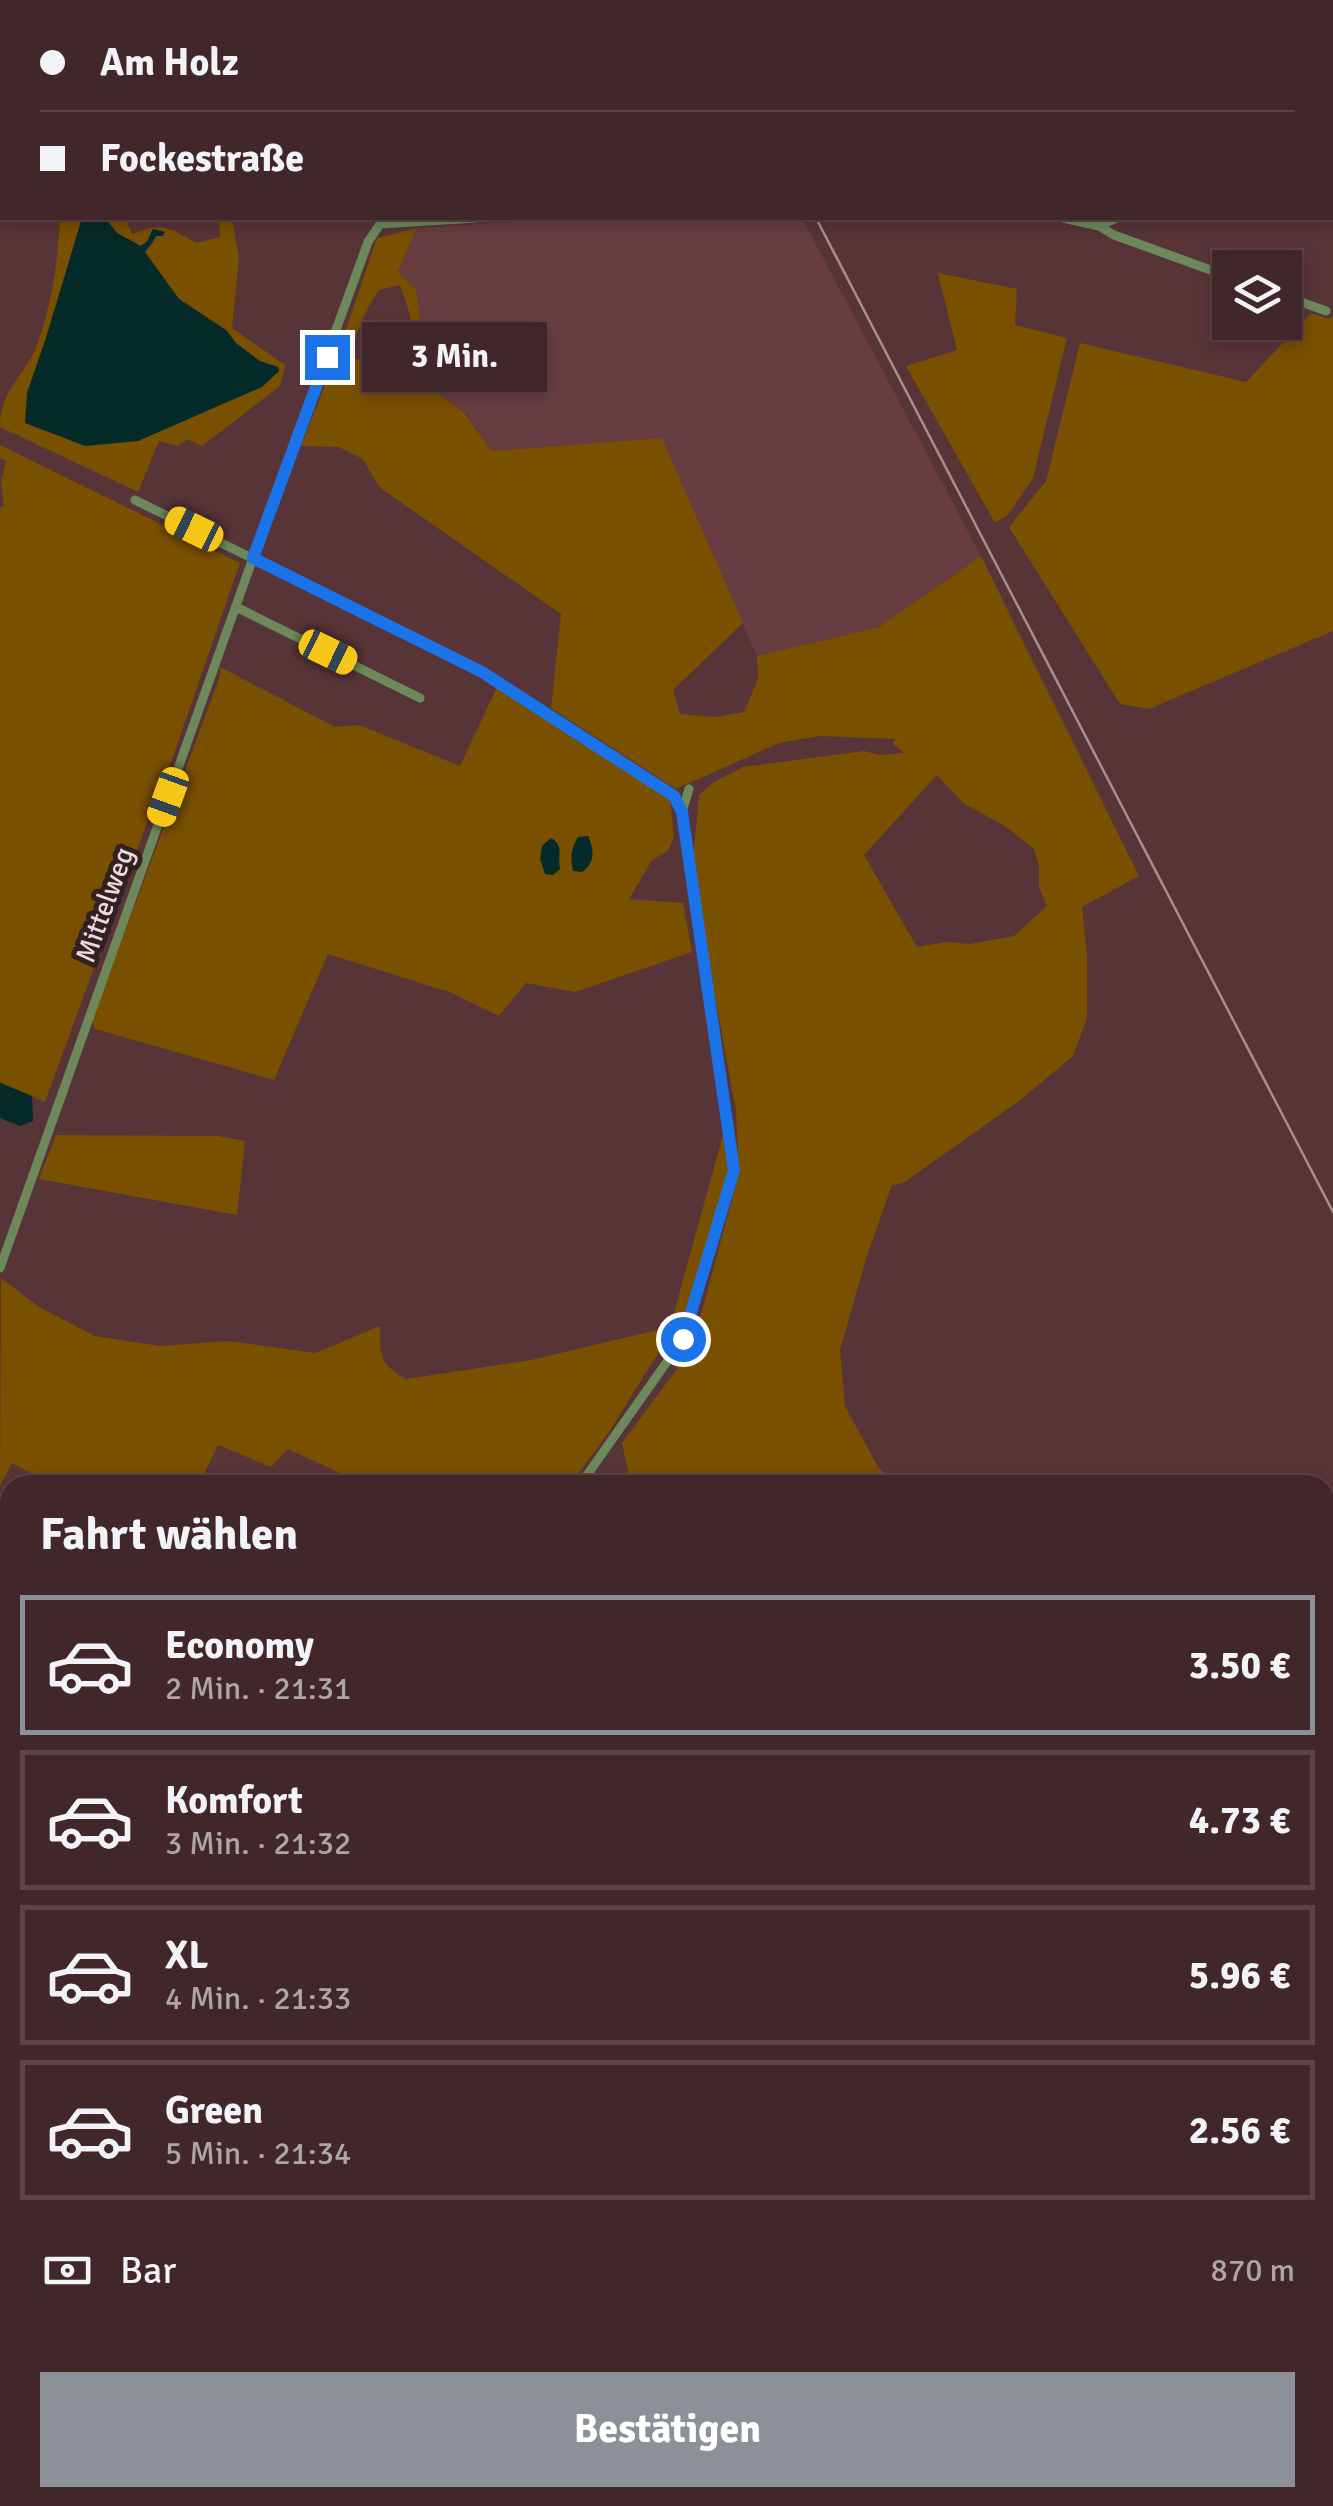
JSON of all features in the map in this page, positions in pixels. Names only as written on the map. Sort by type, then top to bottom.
[{"type":"street","points":[[378,221],[411,220]]},
{"type":"street","points":[[1072,220],[1099,226],[1212,270]]},
{"type":"street","points":[[1099,226],[1112,220]]},
{"type":"street","name":"Mittelweg","points":[[0,1268],[253,558],[378,221]]},
{"type":"street","points":[[1302,302],[1326,311]]},
{"type":"street","points":[[135,500],[482,672],[674,796],[682,812],[734,1170],[683,1339],[587,1475]]},
{"type":"street","points":[[236,607],[420,698]]},
{"type":"street","points":[[682,812],[688,789]]},
{"type":"shaded area","points":[[60,220],[81,220],[27,393],[138,441],[262,386],[279,371],[278,367],[260,362],[226,330],[179,299],[144,252],[160,230],[141,246],[117,233],[107,220],[126,220],[132,234],[166,228],[197,243],[220,237],[219,220],[232,220],[239,257],[232,328],[285,365],[280,386],[202,446],[187,439],[178,446],[159,441],[138,492],[0,427],[4,402],[33,354],[43,327]]},
{"type":"shaded area","points":[[543,220],[803,220],[981,556],[879,627],[757,656],[662,438],[491,451],[466,413],[429,387],[416,290],[398,271],[417,228]]},
{"type":"shaded area","points":[[417,228],[398,271],[416,290],[429,387],[465,413],[491,451],[662,438],[743,623],[673,690],[680,714],[715,717],[744,712],[758,679],[757,656],[879,627],[981,556],[1139,876],[1082,907],[1087,1018],[1073,1056],[1019,1101],[903,1183],[892,1185],[840,1350],[845,1406],[886,1475],[629,1475],[622,1443],[682,1362],[695,1336],[739,1174],[736,1111],[692,872],[699,795],[743,767],[864,751],[880,755],[904,753],[893,744],[895,739],[820,736],[779,743],[676,789],[551,708],[561,614],[379,487],[363,459],[339,447],[301,446],[377,238]],"holes":[[[400,285],[413,337],[403,366],[354,359],[357,333],[379,290]],[[937,775],[963,803],[1005,826],[1034,849],[1039,887],[1047,906],[1014,936],[917,947],[864,855]]]},
{"type":"shaded area","points":[[938,273],[1017,289],[1015,325],[1067,338],[1033,478],[1008,515],[995,523],[906,366],[957,350]]},
{"type":"shaded area","points":[[1311,313],[1330,319],[1333,316],[1333,631],[1149,709],[1120,704],[1009,527],[1046,481],[1080,343],[1246,382],[1286,340],[1302,340],[1302,323]]},
{"type":"shaded area","points":[[0,445],[240,563],[45,1102],[0,1082],[0,508],[4,506],[1,482],[6,461],[0,458]]},
{"type":"shaded area","points":[[220,667],[335,727],[359,725],[460,766],[497,687],[670,798],[674,838],[668,851],[652,860],[629,899],[683,903],[692,952],[575,992],[526,983],[499,1016],[452,993],[328,954],[274,1080],[95,1029],[94,1014],[220,677]]},
{"type":"shaded area","points":[[56,1135],[218,1136],[245,1141],[237,1215],[39,1179]]},
{"type":"shaded area","points":[[723,1135],[729,1170],[679,1331],[667,1339],[577,1475],[344,1475],[288,1449],[271,1467],[218,1445],[204,1475],[34,1475],[12,1463],[6,1475],[0,1475],[1,1278],[39,1307],[95,1336],[160,1346],[228,1341],[315,1353],[380,1326],[383,1358],[406,1379],[531,1360],[670,1327]]},
{"type":"water","points":[[81,220],[107,220],[117,233],[141,246],[153,229],[165,232],[156,236],[145,252],[179,299],[279,371],[262,387],[138,441],[85,446],[25,423],[27,393]]},
{"type":"water","points":[[588,836],[592,860],[582,872],[573,871],[574,845],[578,837]]},
{"type":"water","points":[[551,838],[560,852],[560,869],[553,875],[545,874],[540,859],[542,846]]},
{"type":"water","points":[[0,1083],[32,1096],[33,1121],[20,1126],[0,1118]]},
{"type":"railway","points":[[817,220],[1333,1212]]},
{"type":"route","points":[[327,357],[253,558],[482,672],[674,796],[682,812],[734,1170],[683,1339]]}]
